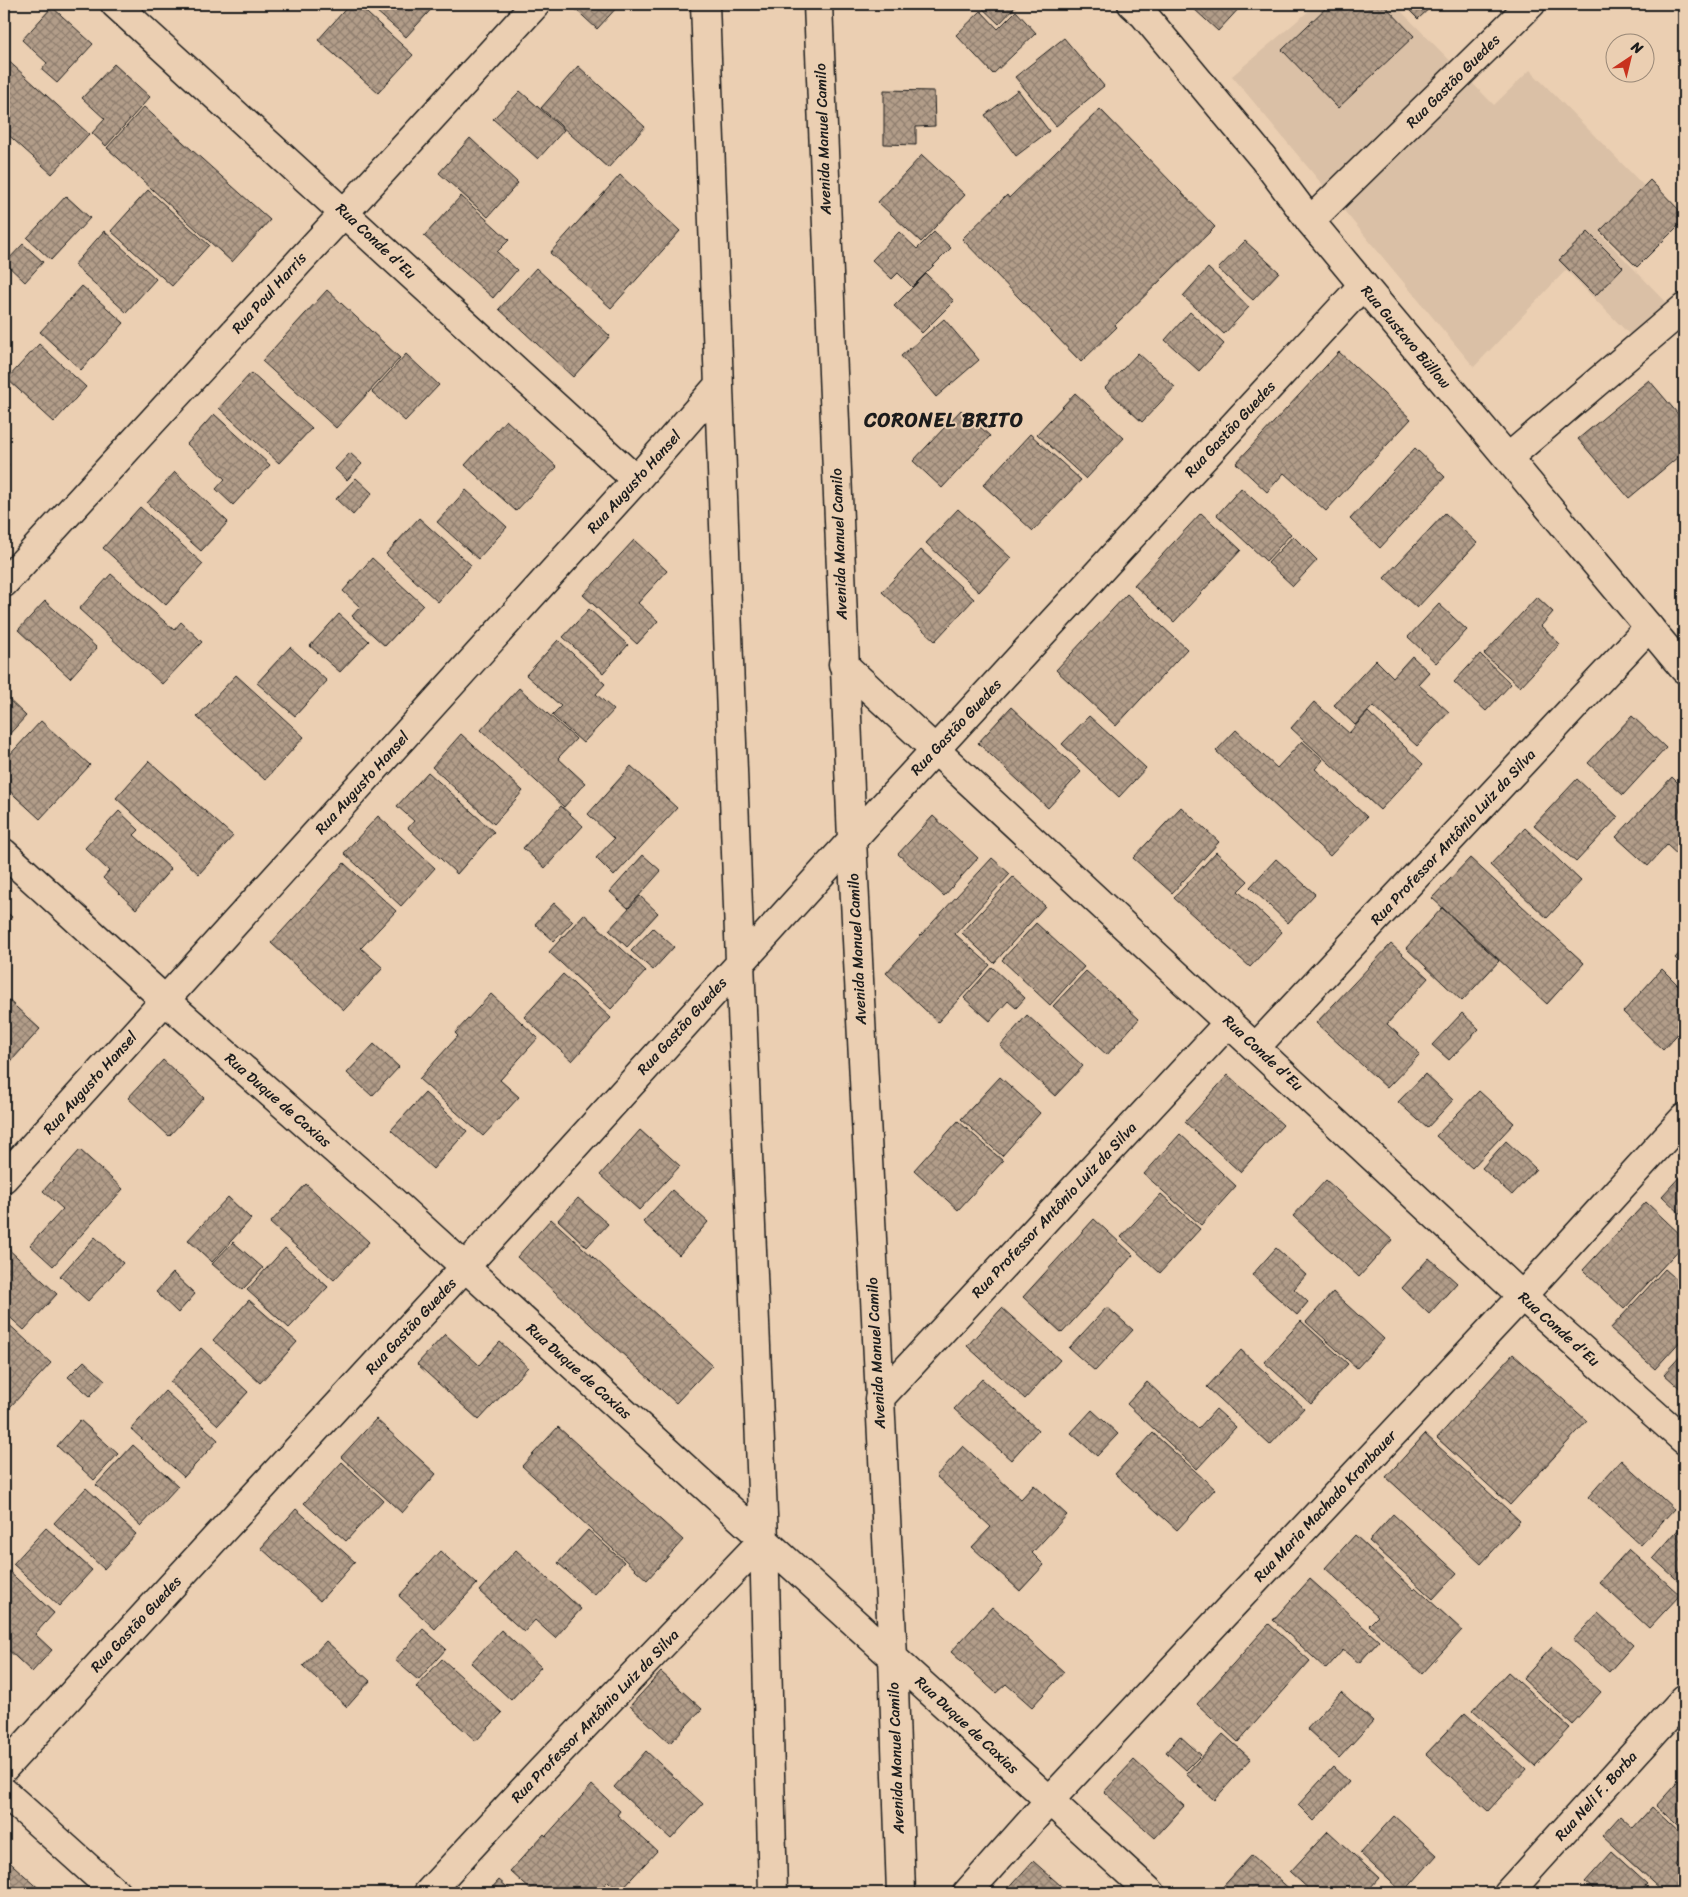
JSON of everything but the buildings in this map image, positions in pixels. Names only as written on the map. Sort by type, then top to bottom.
[{"type":"street","name":"Rua Conde d'Eu","points":[[115,4],[636,480]]},
{"type":"street","name":"Rua Paul Harris","points":[[4,583],[536,4]]},
{"type":"street","points":[[705,4],[740,962],[764,1539],[773,1893]]},
{"type":"street","name":"Avenida Manuel Camilo","points":[[818,4],[844,664],[878,1399],[893,1657],[901,1893]]},
{"type":"street","name":"Rua Gustavo Büllow","points":[[1132,4],[1144,15],[1263,158],[1310,222],[1362,286],[1684,668]]},
{"type":"street","name":"Rua Gastão Guedes","points":[[1310,222],[1531,4]]},
{"type":"street","name":"Rua Gastão Guedes","points":[[4,1768],[465,1268],[740,962],[1362,286]]},
{"type":"street","points":[[1508,458],[1684,308]]},
{"type":"street","name":"Rua Augusto Hansel","points":[[4,1178],[636,480],[718,386]]},
{"type":"street","name":"Rua Professor Antônio Luiz da Silva","points":[[1256,1047],[1649,627]]},
{"type":"street","name":"Rua Conde d'Eu","points":[[844,664],[1522,1296],[1684,1440]]},
{"type":"street","name":"Rua Duque de Caxias","points":[[4,853],[165,1000],[379,1189],[1150,1893]]},
{"type":"street","name":"Rua Professor Antônio Luiz da Silva","points":[[878,1399],[1229,1022]]},
{"type":"street","name":"Rua Maria Machado Kronbauer","points":[[967,1893],[1049,1801],[1522,1296],[1684,1118]]},
{"type":"street","name":"Rua Professor Antônio Luiz da Silva","points":[[428,1893],[541,1771],[764,1539]]},
{"type":"street","name":"Rua Neli F. Borba","points":[[1508,1893],[1684,1699]]},
{"type":"street","points":[[4,1792],[116,1893]]},
{"type":"shaded area","points":[[1317,4],[1394,4],[1494,105],[1530,70],[1647,189],[1600,234],[1672,308],[1633,338],[1566,270],[1474,367],[1232,76]]},
{"type":"district","name":"CORONEL BRITO","points":[[944,420]]}]
